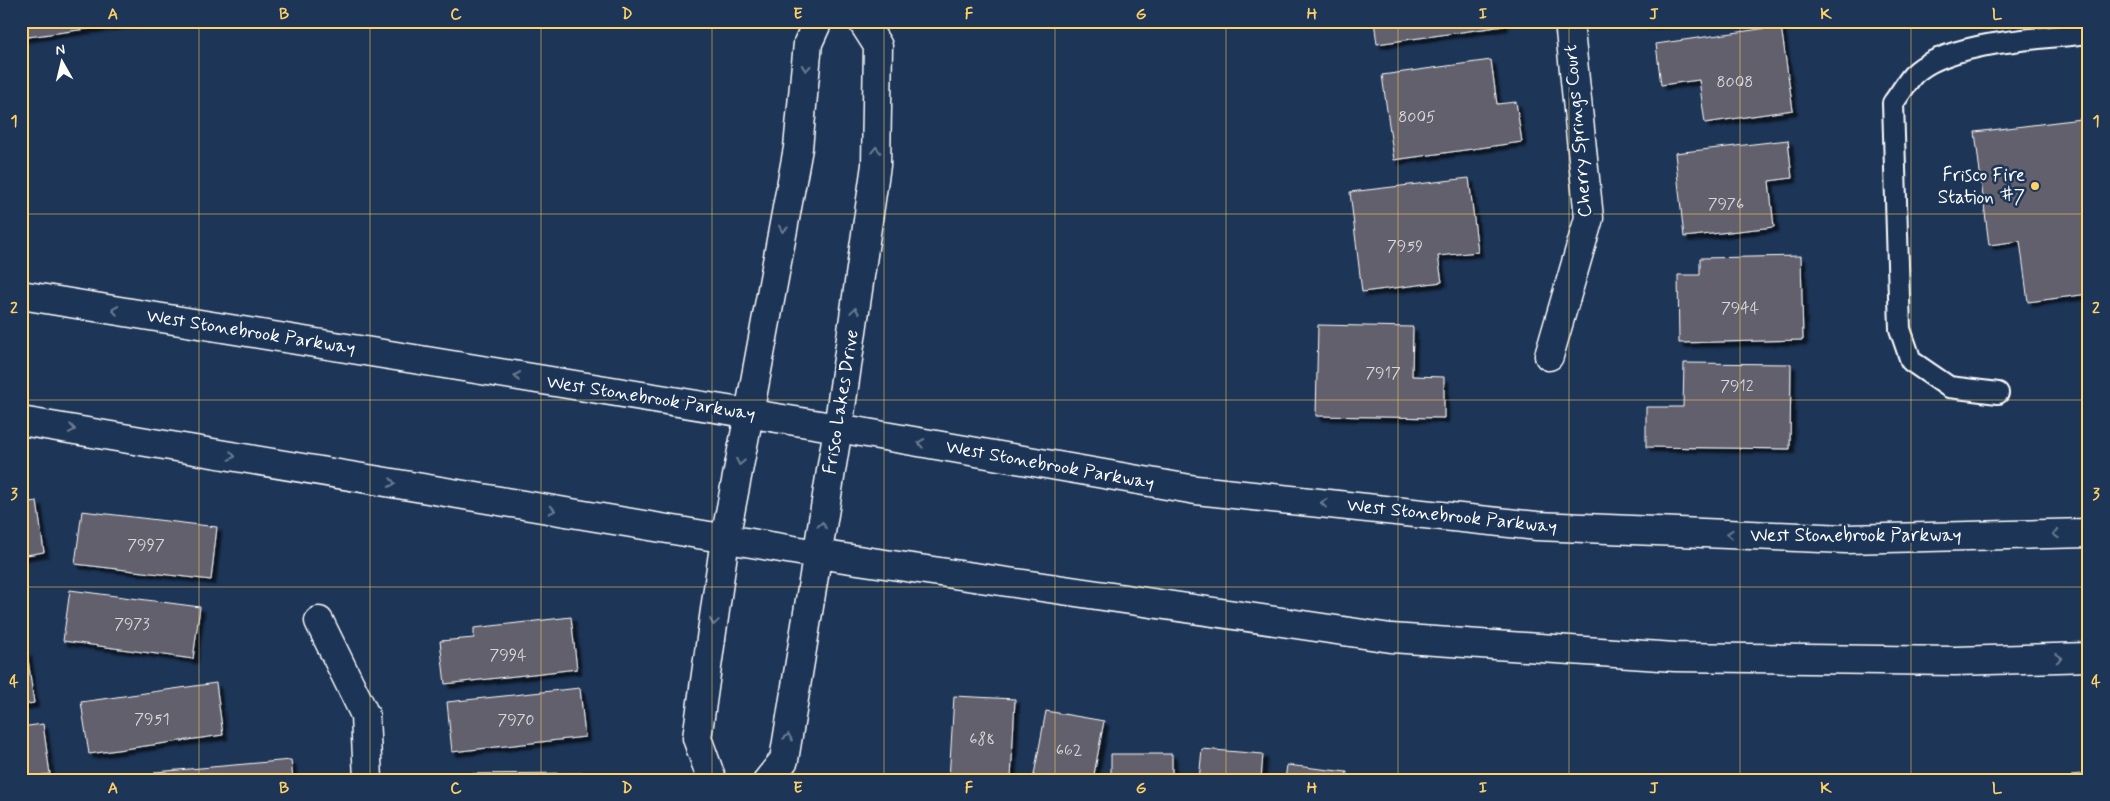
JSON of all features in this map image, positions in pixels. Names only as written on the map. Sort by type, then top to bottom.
[{"type":"street","points":[[712,780],[697,738],[725,539],[798,148],[808,43],[818,21]]},
{"type":"street","name":"Frisco Lakes Drive","points":[[768,780],[784,760],[838,428],[876,165],[878,46],[862,21]]},
{"type":"street","name":"Cherry Springs Court","points":[[1549,356],[1589,218],[1569,21]]},
{"type":"street","name":"West Stonebrook Parkway","points":[[21,295],[838,428],[1196,490],[1538,526],[1846,539],[2089,533]]},
{"type":"street","points":[[21,421],[817,554],[1391,638],[1675,657],[1955,661],[2089,658]]},
{"type":"street","points":[[318,621],[364,715],[368,780]]},
{"type":"lane","points":[[1998,392],[1949,387],[1912,361],[1900,329],[1894,103],[1914,75],[1938,58],[1967,48],[2089,34]]},
{"type":"building","points":[[21,21],[137,21],[137,22],[21,38]]},
{"type":"building","points":[[1374,21],[1503,21],[1504,26],[1377,44]]},
{"type":"building","points":[[1643,21],[1673,21],[1644,25]]},
{"type":"building","points":[[1781,26],[1793,110],[1705,123],[1699,80],[1661,85],[1656,44]]},
{"type":"building","points":[[1491,60],[1497,104],[1516,102],[1522,142],[1394,160],[1382,75]]},
{"type":"building","name":"Frisco Fire Station #7","points":[[2089,118],[2089,294],[2028,302],[2020,241],[1989,245],[1975,132]]},
{"type":"building","points":[[1788,140],[1792,178],[1769,181],[1774,227],[1684,237],[1675,153]]},
{"type":"building","points":[[1469,178],[1478,252],[1438,256],[1442,282],[1362,292],[1350,192]]},
{"type":"building","points":[[1801,256],[1803,340],[1679,343],[1678,275],[1700,275],[1700,258]]},
{"type":"building","points":[[1318,325],[1413,327],[1412,376],[1444,377],[1444,418],[1316,416]]},
{"type":"building","points":[[1684,363],[1791,364],[1790,449],[1646,447],[1646,407],[1683,407]]},
{"type":"building","points":[[37,501],[44,552],[21,556],[21,503]]},
{"type":"building","points":[[82,511],[217,527],[211,580],[75,564]]},
{"type":"building","points":[[70,590],[200,607],[193,659],[63,641]]},
{"type":"building","points":[[571,617],[577,669],[445,684],[440,641],[474,638],[474,628]]},
{"type":"building","points":[[27,652],[34,703],[21,705],[21,653]]},
{"type":"building","points":[[216,683],[223,735],[89,754],[81,702]]},
{"type":"building","points":[[580,688],[585,737],[452,752],[447,702]]},
{"type":"building","points":[[954,696],[1015,699],[1011,780],[949,780]]},
{"type":"building","points":[[1046,711],[1104,721],[1093,780],[1033,780]]},
{"type":"building","points":[[43,724],[50,774],[21,778],[21,727]]},
{"type":"building","points":[[1202,749],[1263,754],[1261,780],[1199,780]]},
{"type":"building","points":[[1111,754],[1172,754],[1172,780],[1111,780]]},
{"type":"building","points":[[291,760],[293,780],[156,780],[155,772]]},
{"type":"building","points":[[1287,765],[1347,772],[1346,780],[1285,780]]},
{"type":"building","points":[[587,773],[587,780],[454,780],[454,774]]},
{"type":"building","points":[[2089,773],[2089,780],[2072,780],[2072,775]]},
{"type":"place","name":"Frisco Fire Station #7","points":[[2035,186]]}]
